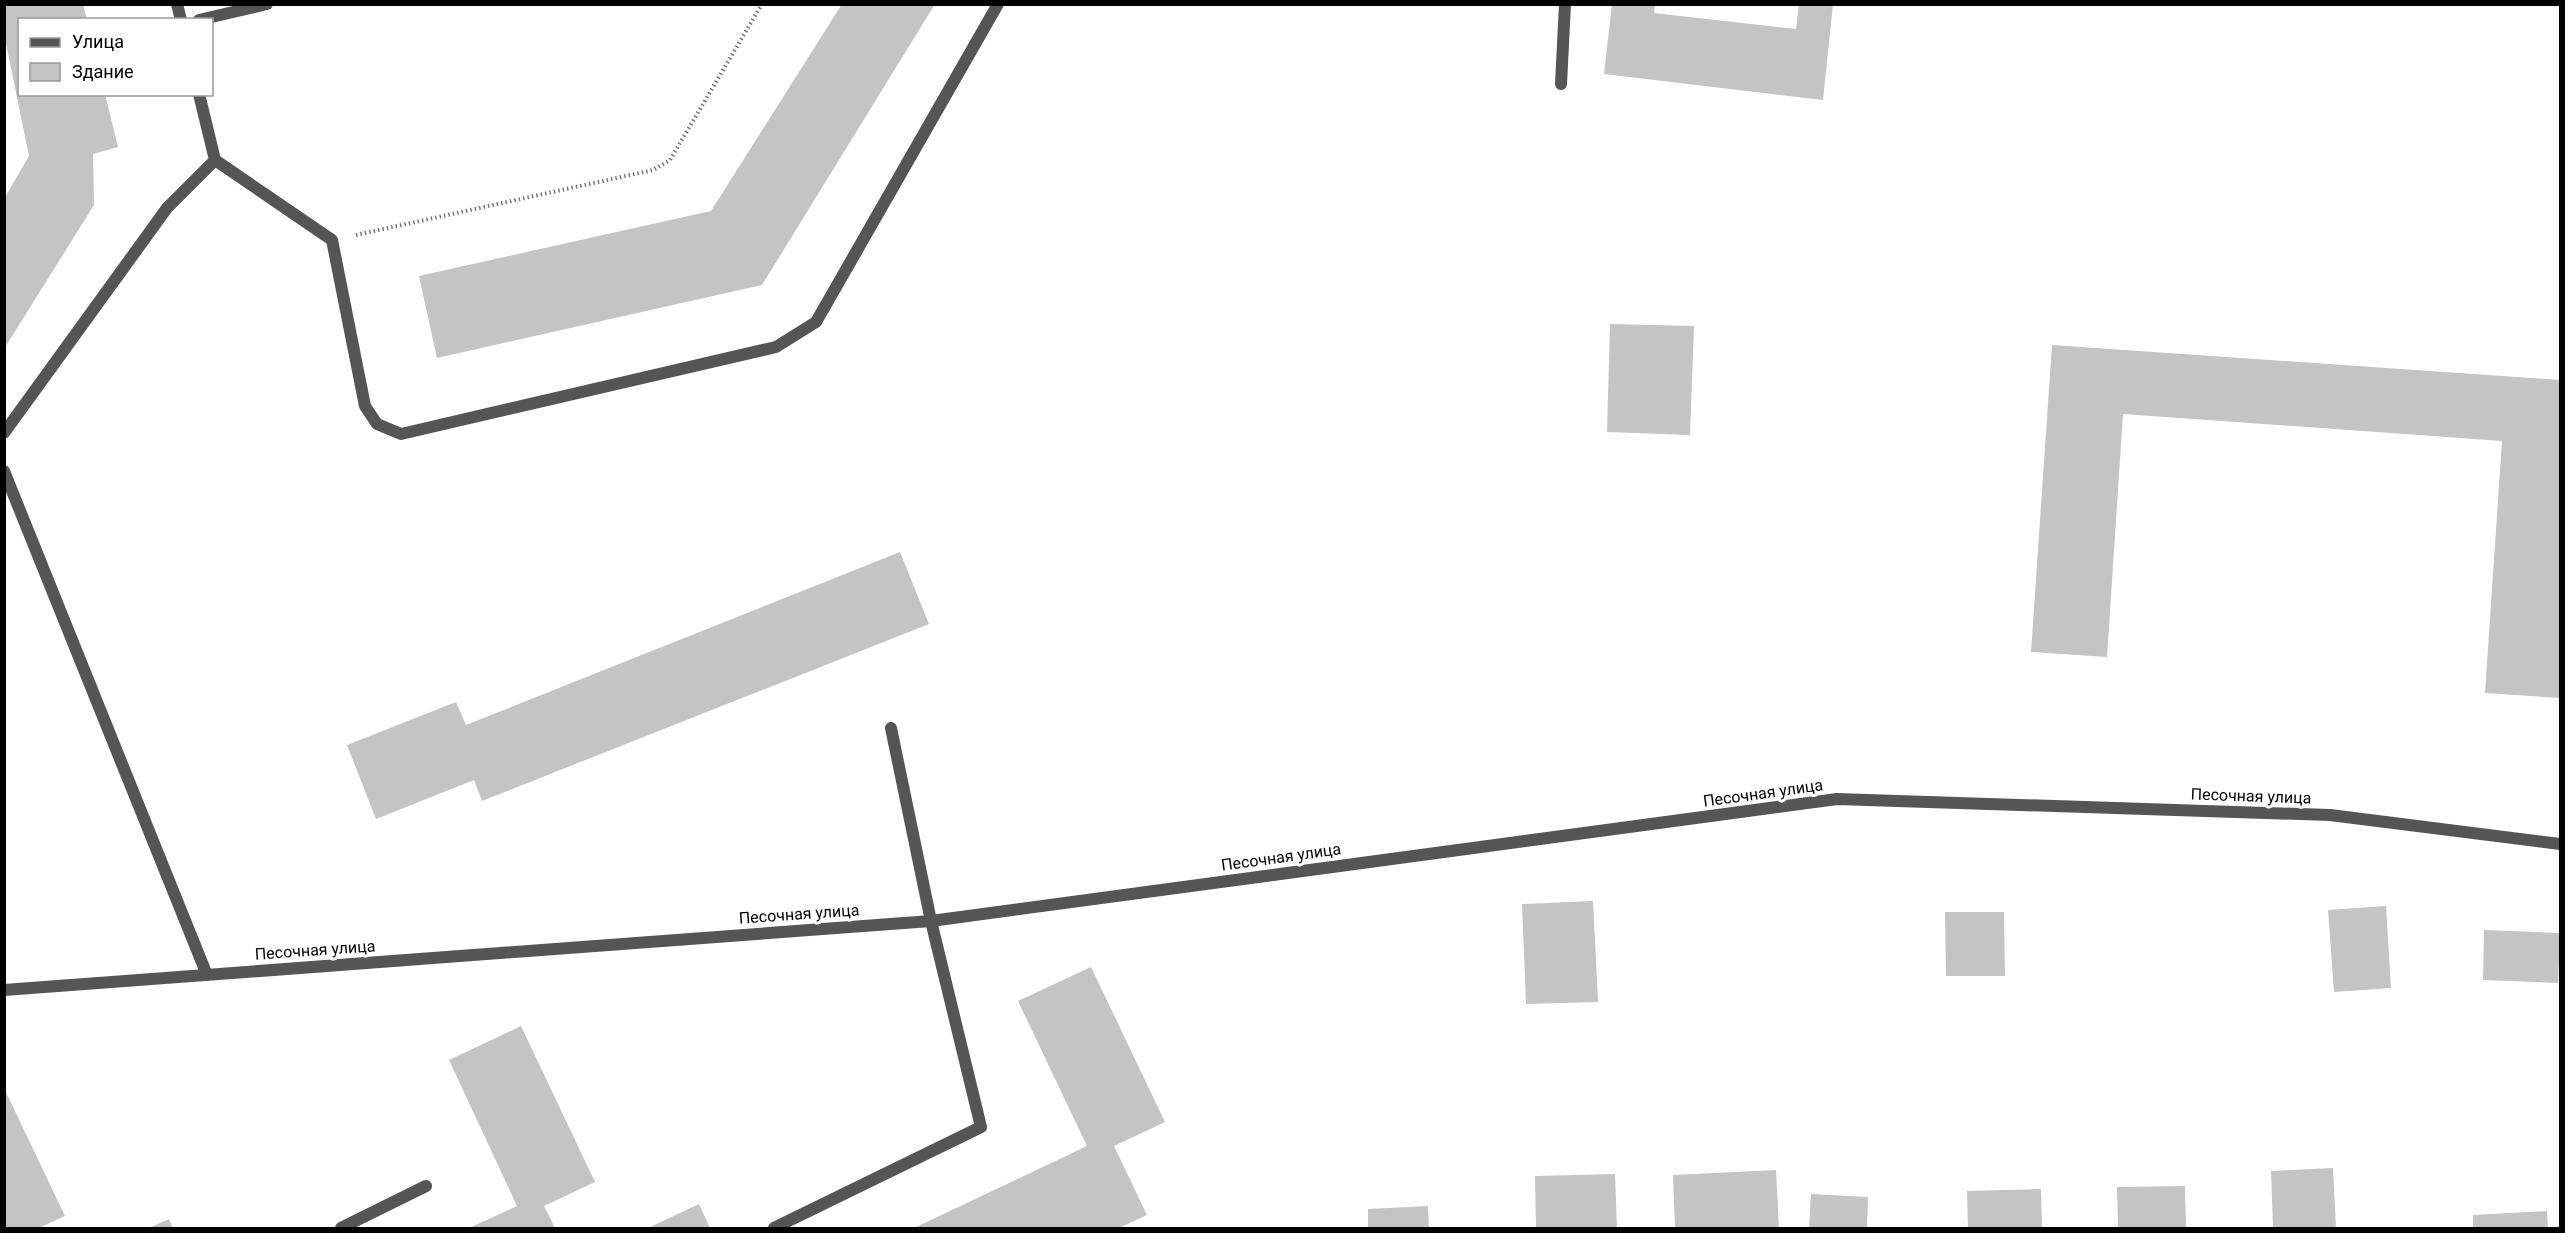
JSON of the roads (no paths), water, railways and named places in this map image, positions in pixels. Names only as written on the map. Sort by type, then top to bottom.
[{"type":"street","points":[[208,18],[267,4]]},
{"type":"street","points":[[199,96],[215,160],[332,240],[365,406],[377,424],[401,434],[776,347],[816,321],[998,4]]},
{"type":"street","points":[[1561,84],[1565,4]]},
{"type":"street","points":[[4,433],[167,208],[215,160]]},
{"type":"street","points":[[4,471],[207,975]]},
{"type":"street","points":[[774,1228],[981,1127],[932,921],[891,728]]},
{"type":"street","name":"Песочная улица","points":[[4,990],[932,921],[1837,799],[2330,815],[2560,844]]},
{"type":"street","points":[[341,1228],[426,1186]]}]
